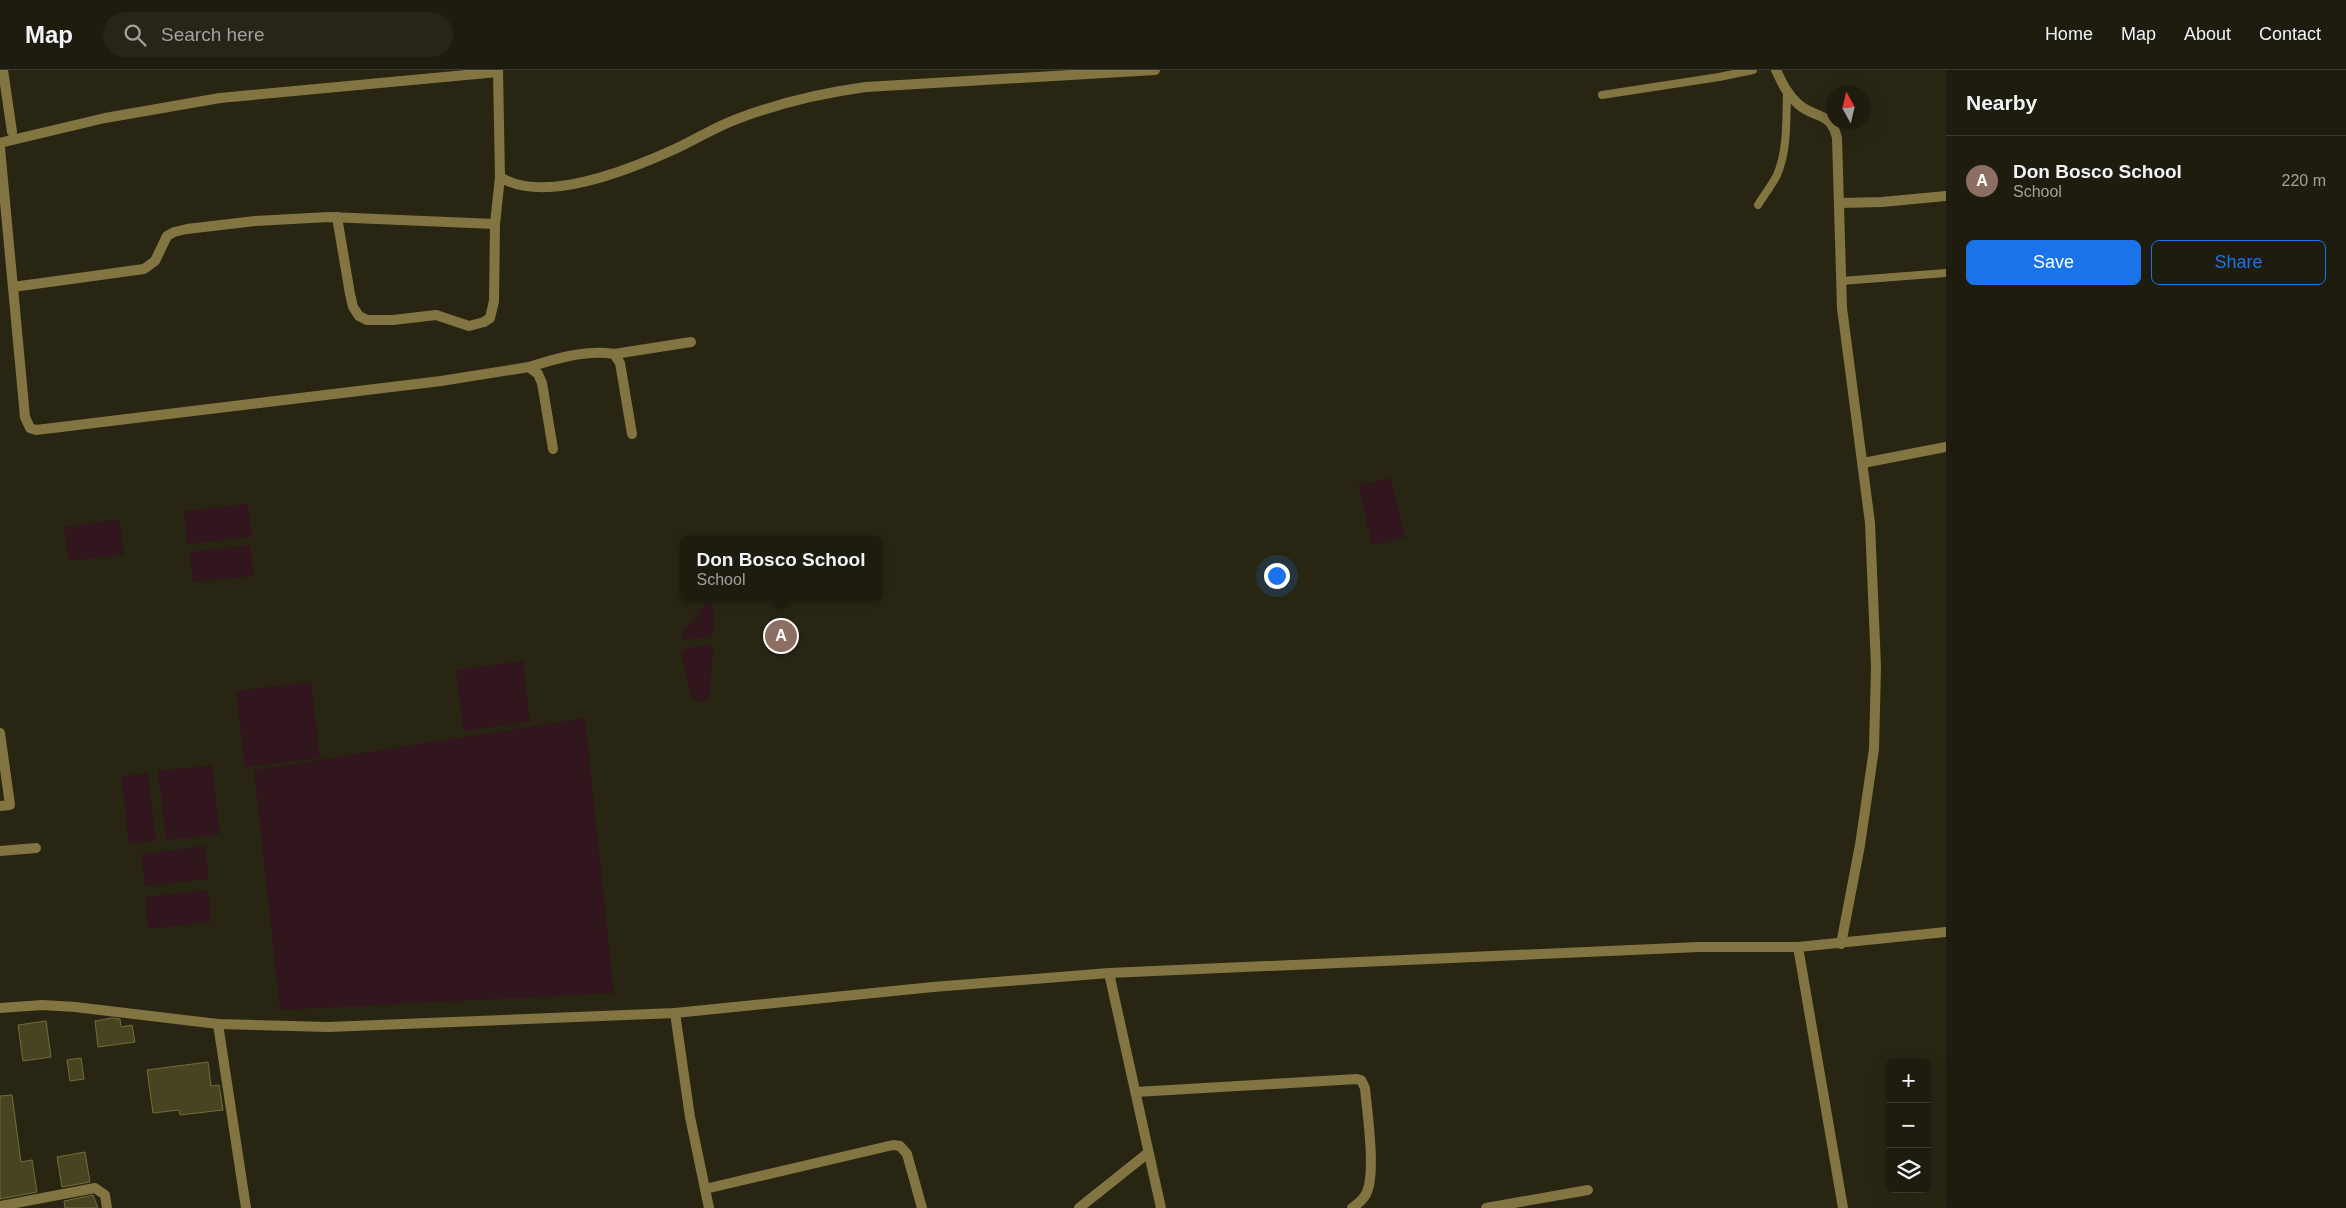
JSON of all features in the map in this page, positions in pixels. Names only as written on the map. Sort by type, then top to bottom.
[{"type":"street","points":[[3,70],[12,132]]},
{"type":"street","points":[[500,177],[509,182],[536,188],[601,177],[673,150],[735,120],[784,103],[824,93],[866,87],[1155,70]]},
{"type":"street","points":[[1776,70],[1787,93],[1799,105],[1828,119],[1834,125],[1838,138],[1842,308],[1870,523],[1876,667],[1874,748],[1860,845],[1841,944]]},
{"type":"street","points":[[0,143],[105,118],[220,98],[498,71],[500,177],[495,224],[493,311],[490,318],[484,322],[469,326],[436,315],[394,320],[367,320],[359,316],[353,307],[350,294],[338,218]]},
{"type":"street","points":[[0,148],[25,416],[30,428],[36,430],[441,381],[529,367],[562,358],[590,354],[614,354],[691,342]]},
{"type":"street","points":[[1839,203],[1882,202],[1946,196]]},
{"type":"street","points":[[13,287],[144,269],[155,261],[167,236],[187,229],[284,219],[338,218],[495,224]]},
{"type":"street","points":[[614,354],[618,357],[620,363],[632,434]]},
{"type":"street","points":[[529,367],[538,374],[542,383],[553,449]]},
{"type":"street","points":[[1863,463],[1946,447]]},
{"type":"street","points":[[0,733],[10,805],[0,806]]},
{"type":"street","points":[[0,852],[36,848]]},
{"type":"street","points":[[0,1008],[75,1007],[218,1024],[328,1027],[675,1013],[932,987],[1109,973],[1699,947],[1798,947],[1946,932]]},
{"type":"street","points":[[1798,947],[1843,1208]]},
{"type":"street","points":[[1109,973],[1161,1208]]},
{"type":"street","points":[[675,1013],[690,1117],[708,1208]]},
{"type":"street","points":[[218,1024],[246,1208]]},
{"type":"street","points":[[1136,1092],[1361,1080],[1365,1088],[1370,1181],[1367,1192],[1359,1204],[1352,1208]]},
{"type":"street","points":[[705,1189],[893,1145],[900,1146],[907,1154],[922,1208]]},
{"type":"street","points":[[1079,1208],[1148,1153]]},
{"type":"street","points":[[0,1206],[95,1188],[105,1194],[107,1208]]},
{"type":"street","points":[[1486,1208],[1588,1190]]},
{"type":"lane","points":[[1602,94],[1719,77],[1753,70]]},
{"type":"lane","points":[[1758,205],[1776,177],[1782,160],[1786,134],[1787,93]]},
{"type":"lane","points":[[1841,281],[1946,273]]},
{"type":"shaded area","points":[[1391,478],[1405,537],[1372,545],[1358,485]]},
{"type":"shaded area","points":[[248,504],[252,537],[187,544],[184,511]]},
{"type":"shaded area","points":[[119,519],[124,554],[69,561],[64,527]]},
{"type":"shaded area","points":[[250,545],[254,576],[193,582],[190,552]]},
{"type":"shaded area","points":[[708,601],[711,601],[714,618],[712,635],[709,638],[684,639],[682,634]]},
{"type":"shaded area","points":[[709,645],[713,648],[710,693],[705,701],[697,702],[691,697],[681,652],[687,648]]},
{"type":"shaded area","points":[[523,661],[530,722],[463,731],[456,670]]},
{"type":"shaded area","points":[[311,682],[320,758],[245,767],[236,691]]},
{"type":"shaded area","points":[[585,718],[614,993],[280,1010],[254,770]]},
{"type":"shaded area","points":[[212,765],[220,834],[166,840],[158,771]]},
{"type":"shaded area","points":[[148,773],[156,841],[129,844],[121,776]]},
{"type":"shaded area","points":[[205,846],[209,879],[145,886],[141,854]]},
{"type":"shaded area","points":[[208,890],[211,922],[148,929],[145,897]]},
{"type":"building","points":[[112,1018],[120,1019],[121,1027],[132,1025],[135,1042],[98,1047],[95,1021]]},
{"type":"building","points":[[46,1021],[51,1057],[23,1061],[18,1025]]},
{"type":"building","points":[[81,1058],[84,1079],[70,1081],[67,1060]]},
{"type":"building","points":[[208,1062],[211,1086],[219,1085],[223,1110],[180,1115],[179,1110],[153,1113],[147,1070]]},
{"type":"building","points":[[12,1095],[21,1162],[32,1160],[37,1192],[0,1199],[0,1096]]},
{"type":"building","points":[[85,1152],[90,1182],[62,1187],[57,1157]]},
{"type":"building","points":[[93,1195],[98,1208],[65,1208],[64,1201]]},
{"type":"place","name":"Don Bosco School","points":[[781,636]]}]
